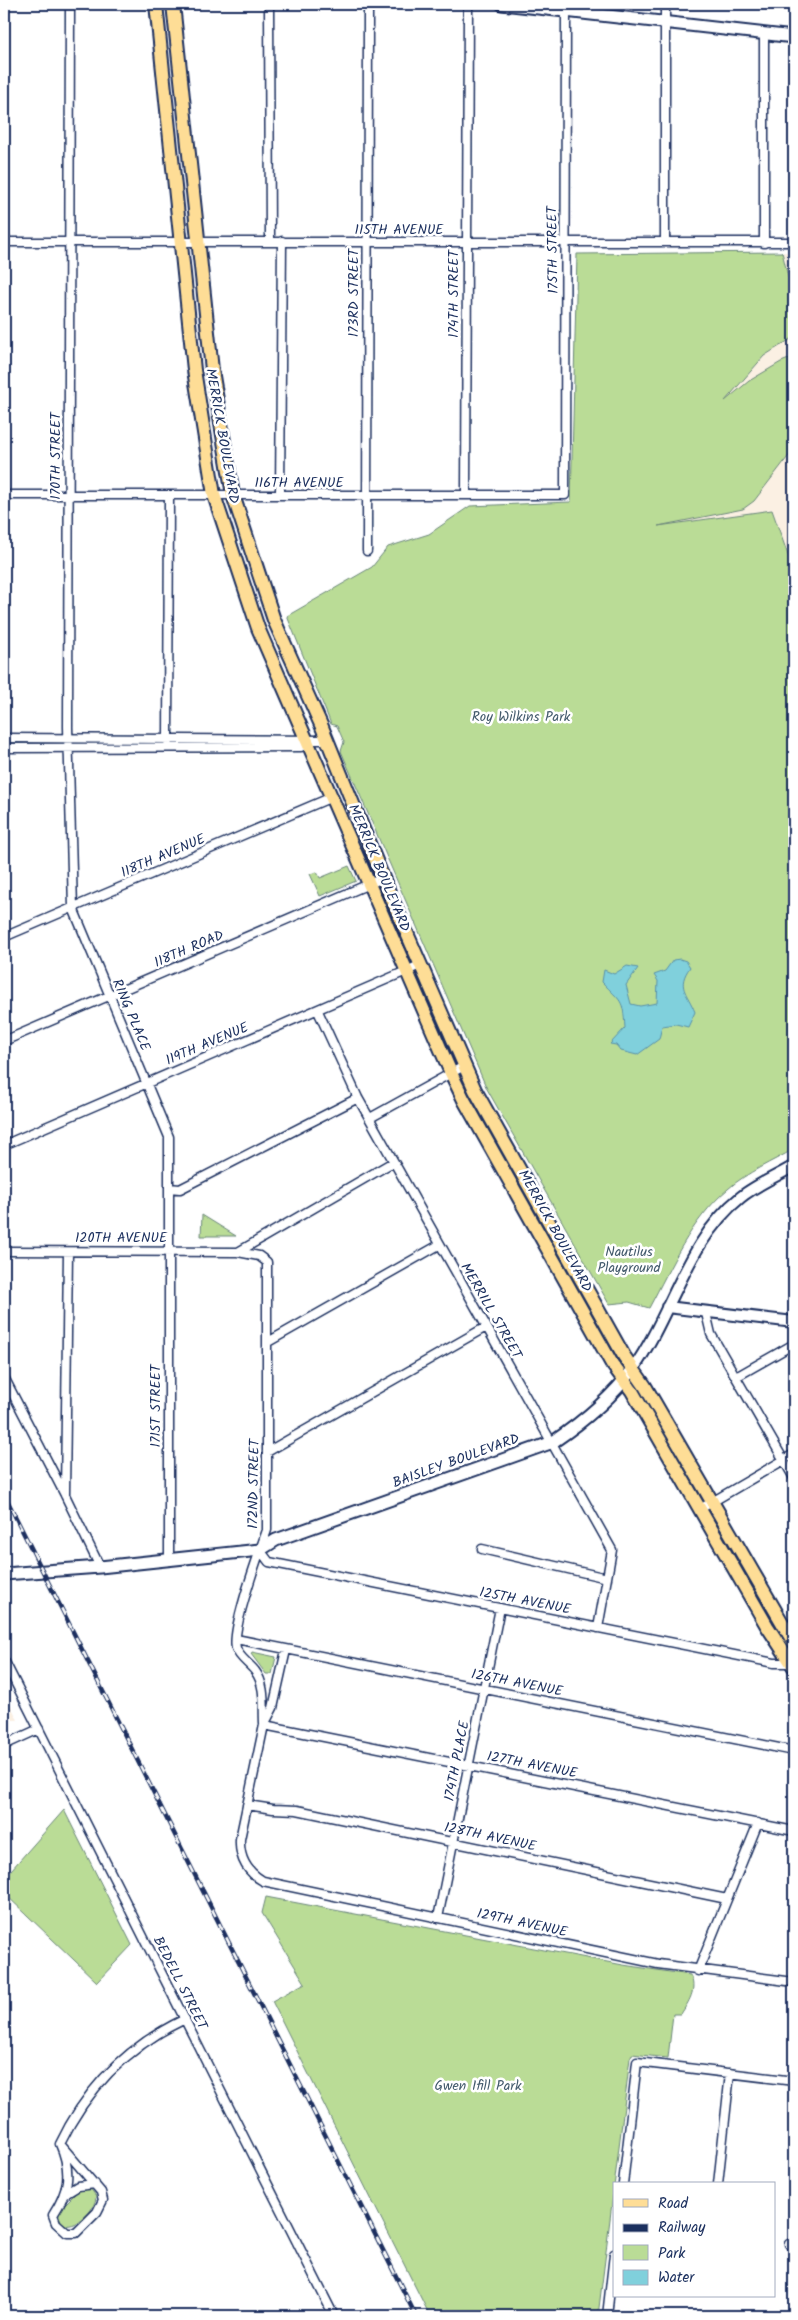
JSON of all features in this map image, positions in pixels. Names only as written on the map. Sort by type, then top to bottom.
[{"type":"main road","name":"MERRICK BOULEVARD","points":[[156,4],[195,378],[214,495],[258,628],[464,1100],[610,1359],[793,1664]]},
{"type":"main road","name":"MERRICK BOULEVARD","points":[[172,4],[212,373],[233,495],[274,620],[327,740],[420,966],[479,1097],[633,1369],[794,1643]]},
{"type":"main road","points":[[502,4],[566,7],[665,22],[794,37]]},
{"type":"main road","points":[[195,378],[212,373]]},
{"type":"main road","name":"BAISLEY BOULEVARD","points":[[4,1574],[100,1567],[260,1550],[276,1540],[553,1442],[618,1390],[633,1369]]},
{"type":"street","name":"170TH STREET","points":[[70,4],[68,737],[73,908]]},
{"type":"street","points":[[269,4],[270,241]]},
{"type":"street","name":"173RD STREET","points":[[367,551],[368,4]]},
{"type":"street","name":"174TH STREET","points":[[466,495],[468,4]]},
{"type":"street","points":[[665,4],[665,242]]},
{"type":"street","name":"175TH STREET","points":[[565,495],[566,7]]},
{"type":"street","points":[[764,34],[764,242]]},
{"type":"street","name":"115TH AVENUE","points":[[4,242],[282,241],[567,244],[794,242]]},
{"type":"street","points":[[280,495],[282,241]]},
{"type":"street","name":"116TH AVENUE","points":[[4,495],[565,495]]},
{"type":"street","points":[[168,748],[169,495]]},
{"type":"street","points":[[4,738],[297,738],[308,741],[327,740]]},
{"type":"street","points":[[4,748],[301,747],[308,741]]},
{"type":"street","name":"118TH AVENUE","points":[[4,937],[332,797]]},
{"type":"street","name":"118TH ROAD","points":[[4,1041],[383,878]]},
{"type":"street","name":"RING PLACE","points":[[73,908],[169,1137],[169,1252]]},
{"type":"street","name":"119TH AVENUE","points":[[4,1145],[420,966]]},
{"type":"street","name":"MERRILL STREET","points":[[318,1011],[358,1098],[612,1550],[598,1628]]},
{"type":"street","points":[[370,1118],[464,1066]]},
{"type":"street","points":[[169,1188],[180,1189],[358,1098]]},
{"type":"street","points":[[238,1252],[393,1162]]},
{"type":"street","name":"BAISLEY BOULEVARD","points":[[633,1369],[697,1250],[721,1216],[742,1196],[794,1166]]},
{"type":"street","points":[[268,1342],[439,1245]]},
{"type":"street","name":"120TH AVENUE","points":[[4,1251],[238,1252]]},
{"type":"street","points":[[66,1495],[68,1252]]},
{"type":"street","name":"171ST STREET","points":[[169,1252],[169,1560]]},
{"type":"street","name":"172ND STREET","points":[[236,1639],[252,1571],[268,1530],[268,1262],[259,1256],[238,1252]]},
{"type":"street","points":[[667,1307],[794,1322]]},
{"type":"street","points":[[706,1313],[711,1334],[794,1478]]},
{"type":"street","points":[[267,1452],[486,1327]]},
{"type":"street","points":[[736,1377],[794,1344]]},
{"type":"street","points":[[4,1378],[66,1495],[100,1567]]},
{"type":"street","points":[[700,1509],[794,1454]]},
{"type":"street","points":[[482,1549],[607,1578]]},
{"type":"street","name":"125TH AVENUE","points":[[260,1550],[269,1562],[781,1664],[793,1664]]},
{"type":"street","name":"174TH PLACE","points":[[438,1918],[500,1608]]},
{"type":"street","points":[[236,1639],[239,1654],[256,1671],[262,1683],[264,1725],[247,1804]]},
{"type":"street","name":"126TH AVENUE","points":[[236,1639],[794,1751]]},
{"type":"street","points":[[264,1725],[273,1708],[286,1650]]},
{"type":"street","name":"BEDELL STREET","points":[[4,1660],[334,2316]]},
{"type":"street","name":"127TH AVENUE","points":[[264,1725],[794,1830]]},
{"type":"street","points":[[4,1745],[38,1729]]},
{"type":"street","name":"128TH AVENUE","points":[[247,1804],[273,1809],[297,1810],[727,1899]]},
{"type":"street","name":"129TH AVENUE","points":[[247,1804],[239,1850],[249,1871],[263,1882],[698,1971],[794,1982]]},
{"type":"street","points":[[698,1971],[758,1823]]},
{"type":"street","points":[[60,2144],[95,2184],[101,2192],[103,2200],[97,2212],[76,2233],[67,2233],[56,2223],[53,2215],[65,2194],[68,2182],[68,2165],[60,2144],[80,2106],[104,2076],[135,2048],[185,2019]]},
{"type":"street","points":[[623,2182],[637,2062],[794,2081]]},
{"type":"street","points":[[718,2182],[730,2073]]},
{"type":"street","points":[[65,2194],[78,2186],[95,2184]]},
{"type":"street","points":[[607,2316],[613,2263]]},
{"type":"shaded area","points":[[782,252],[794,253],[794,301]]},
{"type":"shaded area","points":[[794,337],[794,572],[772,510],[645,528],[647,491],[764,356]]},
{"type":"shaded area","points":[[4,1692],[18,1720],[4,1720]]},
{"type":"green space","name":"Roy Wilkins Park","points":[[782,252],[794,301],[794,337],[764,356],[725,401],[749,381],[781,362],[794,357],[794,449],[754,501],[743,509],[658,526],[772,510],[794,572],[794,1149],[743,1177],[728,1189],[703,1215],[683,1244],[649,1308],[629,1302],[609,1304],[487,1089],[341,751],[344,742],[337,726],[331,724],[287,616],[372,567],[388,547],[429,534],[470,506],[571,502],[577,254]]},
{"type":"green space","points":[[349,866],[356,881],[320,896],[310,874],[317,872],[320,878]]},
{"type":"green space","points":[[202,1215],[236,1236],[201,1236]]},
{"type":"green space","points":[[252,1652],[276,1657],[272,1674],[266,1674],[251,1654]]},
{"type":"green space","points":[[64,1810],[132,1945],[97,1982],[4,1893],[4,1878]]},
{"type":"green space","name":"Gwen Ifill Park","points":[[266,1897],[623,1965],[690,1975],[693,1991],[681,2014],[673,2014],[668,2058],[632,2054],[630,2058],[615,2182],[613,2182],[598,2316],[430,2316],[272,2001],[305,1983],[262,1913]]},
{"type":"green space","points":[[90,2188],[96,2196],[89,2213],[73,2225],[62,2224],[58,2214],[61,2208],[80,2189]]},
{"type":"water","points":[[680,959],[686,961],[690,967],[683,985],[695,1012],[688,1027],[676,1024],[662,1026],[659,1039],[637,1055],[621,1051],[616,1045],[610,1044],[625,1028],[622,1006],[618,998],[602,982],[604,970],[614,974],[627,966],[638,968],[626,985],[631,1004],[640,1006],[657,1003],[658,981],[654,975],[665,971],[673,960]]},
{"type":"railway","points":[[4,1494],[416,2316]]},
{"type":"park label","name":"Nautilus Playground","points":[[629,1260]]}]
